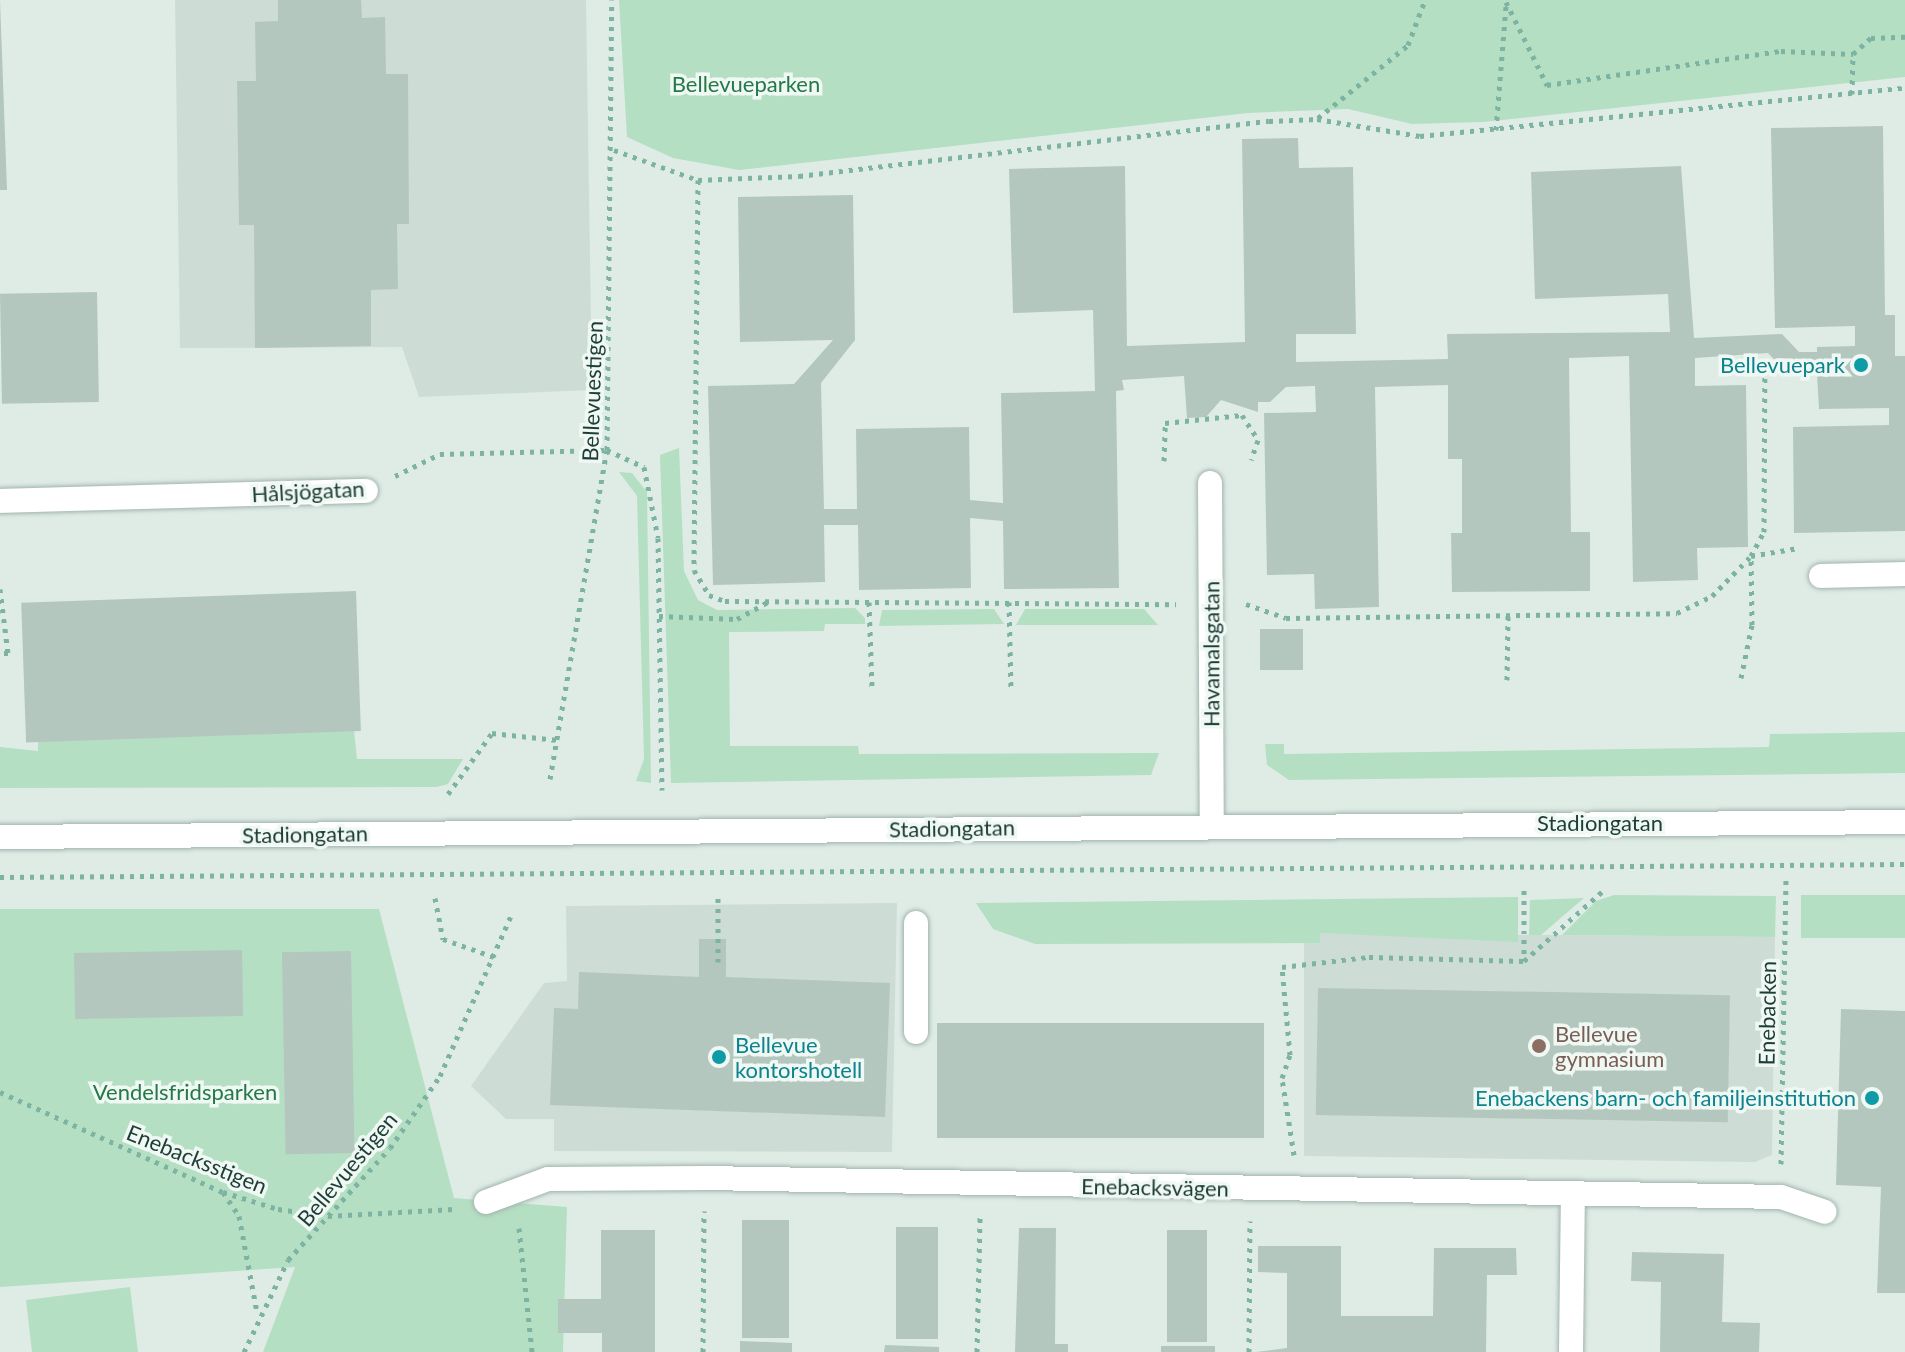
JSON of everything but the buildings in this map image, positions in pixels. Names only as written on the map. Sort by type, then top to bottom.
[{"type":"street","name":"Havamalsgatan","points":[[1210,483],[1212,825]]},
{"type":"street","name":"Hålsjögatan","points":[[0,501],[366,491]]},
{"type":"street","points":[[1821,576],[1905,574]]},
{"type":"street","name":"Stadiongatan","points":[[0,837],[1212,825],[1905,822]]},
{"type":"street","points":[[916,923],[916,1032]]},
{"type":"street","name":"Enebacksvägen","points":[[486,1202],[548,1179],[704,1178],[1781,1197],[1825,1212]]},
{"type":"street","points":[[1571,1352],[1573,1193]]},
{"type":"path","name":"Bellevuestigen","points":[[550,779],[607,450],[614,150],[612,0]]},
{"type":"path","points":[[1317,119],[1408,45],[1425,0]]},
{"type":"path","points":[[1496,130],[1506,1]]},
{"type":"path","points":[[1506,1],[1547,85],[1781,51],[1853,54],[1871,38],[1905,37]]},
{"type":"path","points":[[1852,94],[1853,54]]},
{"type":"path","points":[[614,150],[698,180],[904,166],[1317,119],[1420,136],[1905,88]]},
{"type":"path","points":[[698,180],[694,570],[709,595],[769,601],[1256,604],[1286,618],[1677,613],[1712,596],[1751,556],[1764,532],[1765,363]]},
{"type":"path","points":[[1239,407],[1240,416],[1258,440],[1251,460]]},
{"type":"path","points":[[1213,417],[1214,408]]},
{"type":"path","points":[[1164,461],[1165,423],[1240,416]]},
{"type":"path","points":[[607,450],[644,467],[655,496],[662,790]]},
{"type":"path","name":"Hålsjögatan","points":[[366,491],[440,454],[607,450]]},
{"type":"path","points":[[1751,556],[1803,548]]},
{"type":"path","points":[[1741,678],[1752,625],[1751,556]]},
{"type":"path","points":[[0,589],[8,653],[0,653]]},
{"type":"path","points":[[659,616],[737,619],[769,601]]},
{"type":"path","points":[[869,602],[872,688]]},
{"type":"path","points":[[1009,602],[1011,687]]},
{"type":"path","points":[[1507,680],[1508,615]]},
{"type":"path","points":[[448,794],[492,733],[558,740]]},
{"type":"path","points":[[0,877],[1905,864]]},
{"type":"path","name":"Enebacken","points":[[1781,1197],[1786,877]]},
{"type":"path","points":[[1524,890],[1524,961]]},
{"type":"path","points":[[1280,1162],[1294,1162],[1294,1131],[1282,1078],[1290,1055],[1282,967],[1369,957],[1524,961],[1604,890]]},
{"type":"path","points":[[718,895],[718,962]]},
{"type":"path","points":[[435,898],[443,939],[494,957]]},
{"type":"path","name":"Bellevuestigen","points":[[244,1352],[257,1313],[288,1260],[390,1148],[440,1076],[511,916]]},
{"type":"path","name":"Enebacksstigen","points":[[0,1092],[223,1192],[328,1216],[428,1214],[486,1202]]},
{"type":"path","points":[[703,1352],[704,1178]]},
{"type":"path","points":[[977,1352],[981,1182]]},
{"type":"path","points":[[1249,1352],[1251,1189]]},
{"type":"path","points":[[515,1191],[532,1352]]},
{"type":"path","points":[[223,1192],[239,1216],[257,1313]]},
{"type":"shaded area","points":[[175,0],[586,0],[592,390],[419,397],[402,347],[180,348]]},
{"type":"shaded area","points":[[897,903],[892,1152],[554,1151],[554,1119],[506,1119],[471,1086],[544,983],[567,981],[566,906]]},
{"type":"shaded area","name":"Bellevue gymnasium","points":[[1304,933],[1775,937],[1772,1155],[1755,1162],[1304,1156]]},
{"type":"green space","name":"Bellevueparken","points":[[619,0],[1905,0],[1905,77],[1483,122],[1412,124],[1348,109],[1248,113],[739,170],[673,158],[627,137]]},
{"type":"green space","points":[[679,448],[684,571],[698,600],[717,610],[855,608],[865,618],[865,624],[825,624],[824,631],[729,632],[730,746],[858,746],[859,754],[1159,753],[1151,775],[671,783],[660,455]]},
{"type":"green space","points":[[619,472],[632,473],[647,492],[651,783],[636,781],[644,759],[637,496]]},
{"type":"green space","points":[[994,609],[1004,624],[879,626],[882,610]]},
{"type":"green space","points":[[1025,609],[1144,609],[1158,625],[1016,625]]},
{"type":"green space","points":[[38,729],[354,731],[357,759],[463,759],[448,784],[437,787],[0,788],[0,747],[38,751]]},
{"type":"green space","points":[[1905,732],[1905,773],[1289,780],[1267,765],[1265,744],[1284,744],[1284,754],[1769,747],[1770,734]]},
{"type":"green space","points":[[1614,895],[1776,896],[1775,937],[1562,935],[1596,901]]},
{"type":"green space","points":[[1801,895],[1905,895],[1905,938],[1801,938]]},
{"type":"green space","points":[[1518,897],[1518,942],[1320,933],[1320,943],[1035,944],[993,929],[976,903]]},
{"type":"green space","points":[[1584,898],[1541,935],[1529,935],[1530,900]]},
{"type":"green space","name":"Vendelsfridsparken","points":[[0,909],[379,909],[454,1198],[567,1207],[563,1352],[263,1352],[295,1267],[0,1287]]},
{"type":"green space","points":[[130,1287],[138,1352],[32,1352],[26,1300]]},
{"type":"place","name":"Bellevuepark","points":[[1861,365]]},
{"type":"place","name":"Bellevue gymnasium","points":[[1539,1046]]},
{"type":"place","name":"Bellevue kontorshotell","points":[[719,1057]]},
{"type":"place","name":"Enebackens barn- och familjeinstitution","points":[[1872,1098]]}]
